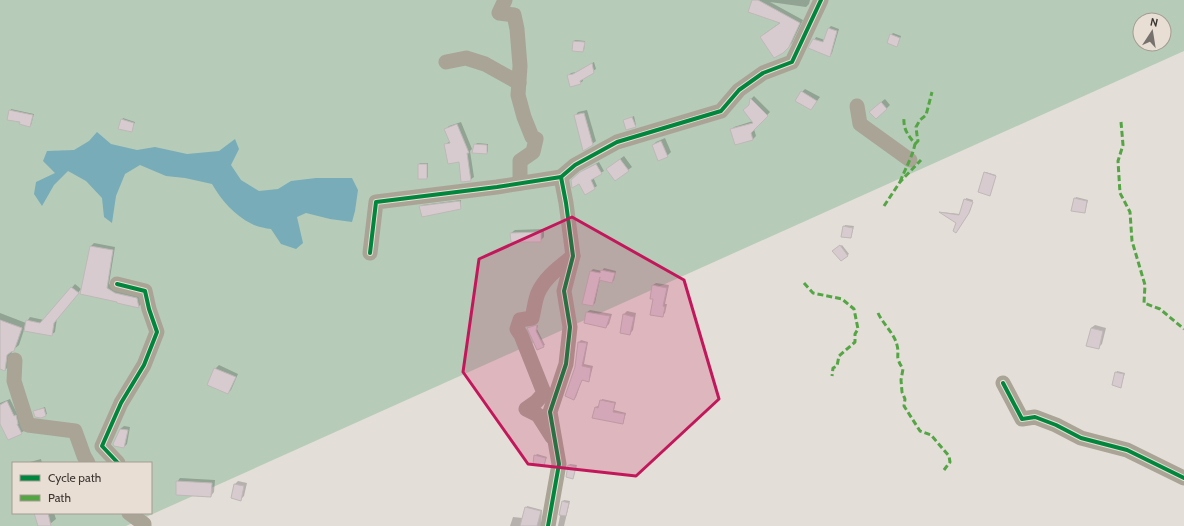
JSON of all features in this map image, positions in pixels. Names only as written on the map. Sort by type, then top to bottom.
[{"type":"street","points":[[505,0],[499,13],[514,15],[517,29],[519,59],[518,95],[524,117],[532,137],[536,139],[533,152],[520,161],[520,183]]},
{"type":"street","points":[[370,252],[376,202],[561,177],[575,165],[617,142],[721,111],[740,90],[763,73],[792,62],[821,0]]},
{"type":"street","points":[[446,62],[466,58],[485,64],[519,83]]},
{"type":"street","points":[[857,106],[860,124],[910,160]]},
{"type":"street","points":[[548,526],[559,464],[550,412],[566,364],[570,327],[564,291],[573,256],[561,177]]},
{"type":"street","points":[[555,441],[538,415],[526,409],[536,402],[544,393],[522,335],[517,329],[520,320],[532,318],[537,294],[542,286],[554,272],[573,256]]},
{"type":"street","points":[[117,284],[145,291],[149,309],[157,332],[144,365],[121,403],[102,446],[117,462]]},
{"type":"street","points":[[15,360],[14,381],[28,425],[75,431],[87,462]]},
{"type":"street","points":[[1003,383],[1022,419],[1035,417],[1056,425],[1081,438],[1127,450],[1184,478]]},
{"type":"street","points":[[130,514],[144,524],[144,526]]},
{"type":"highlighted area","points":[[572,217],[684,280],[719,399],[636,476],[528,464],[463,372],[479,259]]},
{"type":"green space","points":[[0,0],[1184,0],[1184,51],[126,526],[0,526]]},
{"type":"water","points":[[97,132],[111,144],[137,150],[155,147],[187,154],[219,151],[235,139],[239,149],[231,165],[241,180],[259,191],[278,189],[291,181],[316,178],[352,178],[358,190],[352,222],[330,219],[306,213],[297,217],[303,243],[296,249],[281,244],[271,229],[254,225],[234,212],[224,202],[212,184],[185,178],[166,176],[140,165],[125,174],[116,196],[112,223],[104,217],[102,198],[86,181],[68,171],[54,185],[42,206],[34,194],[36,182],[55,173],[43,161],[47,151],[74,150],[89,141]]},
{"type":"building","points":[[752,0],[758,0],[800,23],[789,47],[783,53],[774,58],[760,37],[780,23],[748,12]]},
{"type":"building","points":[[828,28],[837,31],[830,57],[808,48],[813,39],[823,42]]},
{"type":"building","points":[[890,34],[900,38],[897,47],[887,43]]},
{"type":"building","points":[[573,41],[585,42],[583,52],[572,51]]},
{"type":"building","points":[[592,63],[594,73],[580,81],[581,84],[570,87],[567,75],[573,74]]},
{"type":"building","points":[[801,91],[817,101],[811,110],[795,101]]},
{"type":"building","points":[[750,98],[768,116],[751,133],[753,140],[735,145],[730,129],[753,123],[743,110],[749,105]]},
{"type":"building","points":[[881,102],[887,109],[876,119],[869,112]]},
{"type":"building","points":[[9,110],[33,115],[30,127],[19,124],[20,122],[7,120]]},
{"type":"building","points":[[584,113],[593,145],[583,151],[574,115]]},
{"type":"building","points":[[632,117],[636,127],[626,130],[623,120]]},
{"type":"building","points":[[121,119],[134,123],[132,132],[118,129]]},
{"type":"building","points":[[457,124],[469,153],[467,153],[471,181],[461,182],[459,162],[448,164],[444,144],[450,143],[444,129]]},
{"type":"building","points":[[661,141],[668,157],[658,161],[652,145]]},
{"type":"building","points":[[474,144],[487,145],[487,154],[472,153]]},
{"type":"building","points":[[620,159],[629,171],[615,181],[606,169]]},
{"type":"building","points":[[418,164],[427,164],[427,179],[418,179]]},
{"type":"building","points":[[596,164],[602,174],[591,180],[595,189],[585,195],[579,184],[572,188],[571,180],[580,172]]},
{"type":"building","points":[[984,172],[996,176],[990,196],[978,192]]},
{"type":"building","points":[[1074,198],[1087,201],[1085,213],[1071,211]]},
{"type":"building","points":[[964,199],[973,202],[969,213],[956,233],[953,231],[956,223],[939,212],[959,215]]},
{"type":"building","points":[[460,201],[461,209],[422,217],[419,206]]},
{"type":"building","points":[[843,226],[853,228],[851,238],[841,237]]},
{"type":"building","points":[[541,232],[541,242],[511,242],[510,233]]},
{"type":"building","points":[[840,245],[848,256],[841,261],[832,251]]},
{"type":"building","points":[[90,246],[113,250],[107,288],[115,293],[137,298],[139,308],[80,294]]},
{"type":"building","points":[[601,270],[615,273],[612,283],[599,280],[593,306],[582,304],[590,271],[600,273]]},
{"type":"building","points":[[652,285],[667,288],[663,306],[665,307],[663,317],[650,315],[653,299],[650,299]]},
{"type":"building","points":[[71,287],[79,293],[54,323],[52,336],[24,331],[26,320],[40,323]]},
{"type":"building","points":[[586,312],[610,316],[606,328],[584,323]]},
{"type":"building","points":[[623,314],[634,317],[630,335],[620,333]]},
{"type":"building","points":[[0,320],[22,328],[14,351],[7,355],[5,371],[0,369]]},
{"type":"building","points":[[537,325],[536,331],[544,347],[537,350],[527,328]]},
{"type":"building","points":[[1091,328],[1103,331],[1099,349],[1086,346]]},
{"type":"building","points":[[578,342],[587,343],[582,366],[591,368],[589,382],[582,380],[574,400],[565,396],[575,367]]},
{"type":"building","points":[[214,368],[236,377],[228,394],[207,385]]},
{"type":"building","points":[[1115,372],[1124,374],[1121,388],[1112,385]]},
{"type":"building","points":[[600,400],[615,403],[613,412],[625,414],[623,424],[592,418],[595,407],[598,408]]},
{"type":"building","points":[[7,401],[14,416],[16,415],[17,424],[22,434],[8,440],[0,424],[0,405]]},
{"type":"building","points":[[44,408],[46,416],[41,418],[35,417],[33,411]]},
{"type":"building","points":[[120,429],[128,430],[124,448],[114,446],[113,444]]},
{"type":"building","points":[[534,455],[546,458],[544,466],[533,464]]},
{"type":"building","points":[[568,465],[576,467],[573,479],[566,477]]},
{"type":"building","points":[[176,481],[212,483],[211,497],[176,495]]},
{"type":"building","points":[[234,484],[244,486],[241,501],[231,498]]},
{"type":"building","points":[[562,501],[569,503],[566,516],[559,515]]},
{"type":"building","points":[[525,507],[541,511],[537,526],[520,526]]},
{"type":"building","points":[[34,514],[48,514],[51,526],[38,526]]},
{"type":"marked path","points":[[915,144],[918,141],[916,127],[920,120],[926,115],[932,92]]},
{"type":"marked path","points":[[900,182],[915,144],[905,129],[904,118]]},
{"type":"marked path","points":[[1121,122],[1123,145],[1118,161],[1120,193],[1130,212],[1132,241],[1145,285],[1144,303],[1160,309],[1184,329]]},
{"type":"marked path","points":[[884,206],[900,182],[921,160]]},
{"type":"marked path","points":[[804,283],[813,293],[842,299],[854,309],[858,329],[855,334],[855,342],[839,356],[837,366],[833,368],[832,376]]},
{"type":"marked path","points":[[878,313],[896,341],[898,358],[903,369],[901,380],[902,392],[905,399],[904,406],[920,431],[931,435],[949,456],[950,462],[944,470]]},
{"type":"cycle path","points":[[548,526],[559,464],[550,412],[566,364],[570,327],[564,291],[573,256],[561,177],[575,165],[617,142],[721,111],[739,90],[763,73],[792,62],[821,0]]},
{"type":"cycle path","points":[[370,253],[376,202],[497,187],[561,177]]},
{"type":"cycle path","points":[[117,284],[145,291],[149,309],[157,332],[144,365],[121,403],[102,446],[117,462]]},
{"type":"cycle path","points":[[1003,383],[1022,419],[1035,417],[1056,425],[1081,438],[1127,450],[1184,478]]}]
